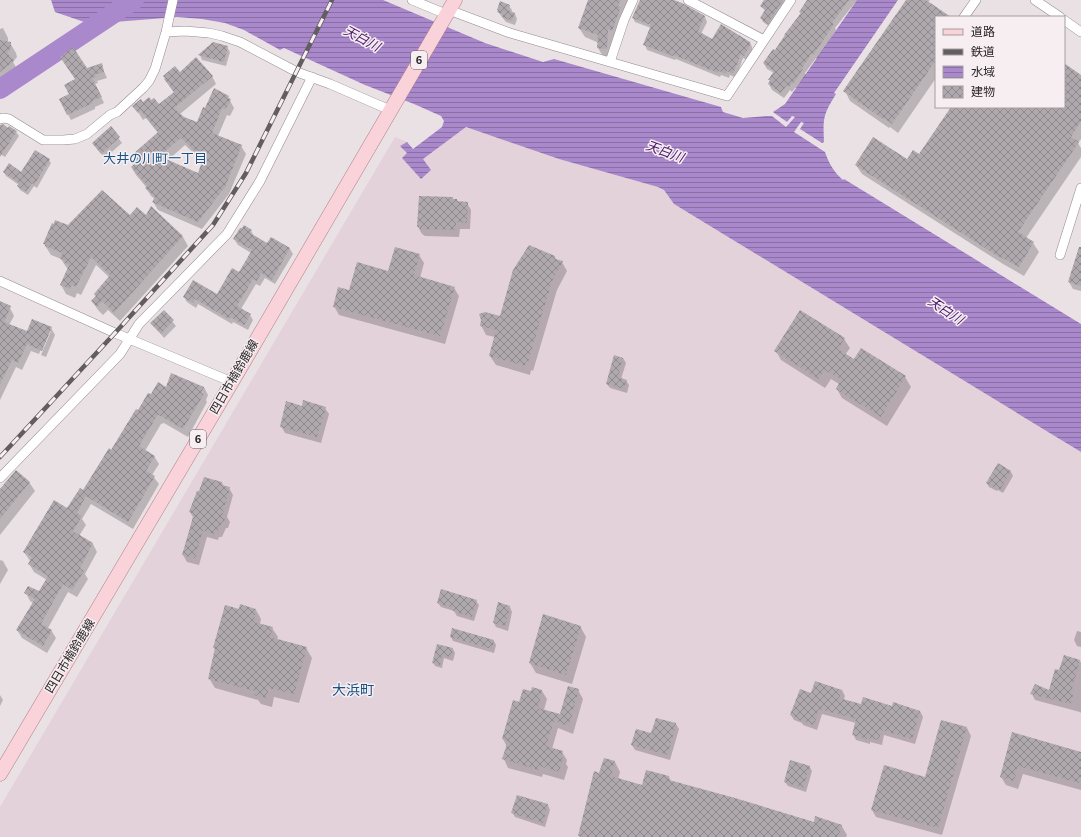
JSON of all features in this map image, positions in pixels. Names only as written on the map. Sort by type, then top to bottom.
[{"type":"main road","name":"四日市楠鈴鹿線","points":[[0,774],[232,382],[449,10]]},
{"type":"street","points":[[0,119],[9,119],[43,140],[75,139],[87,134],[110,115],[117,112],[149,81],[155,69],[166,32],[173,0]]},
{"type":"street","points":[[412,0],[449,10],[510,33],[726,96],[791,0]]},
{"type":"street","points":[[610,62],[624,20],[633,0]]},
{"type":"street","points":[[688,0],[764,40]]},
{"type":"street","points":[[965,16],[976,0]]},
{"type":"street","points":[[1035,0],[1059,16]]},
{"type":"street","points":[[1065,21],[1081,32]]},
{"type":"street","points":[[166,32],[185,31],[209,33],[222,36],[240,42],[297,72],[392,106]]},
{"type":"street","points":[[0,478],[120,354],[139,324],[227,234],[260,181],[312,77]]},
{"type":"street","points":[[1060,255],[1081,188]]},
{"type":"street","points":[[0,281],[129,339],[232,382]]},
{"type":"shaded area","points":[[466,127],[559,159],[664,190],[674,204],[1081,452],[1081,837],[0,837],[0,807],[395,137],[407,142],[400,146],[422,159]]},
{"type":"water","name":"天白川","points":[[51,0],[383,0],[485,43],[543,62],[554,59],[721,107],[723,112],[743,118],[772,116],[786,127],[795,117],[792,116],[787,122],[773,112],[785,104],[857,0],[898,0],[834,93],[836,94],[826,112],[824,142],[822,143],[800,129],[804,123],[801,122],[794,132],[825,152],[832,168],[843,180],[844,179],[1081,324],[1081,452],[674,204],[664,190],[658,187],[559,159],[466,127],[423,159],[431,170],[421,179],[402,158],[407,153],[400,146],[407,142],[413,149],[442,127],[444,121],[441,116],[365,85],[284,48],[280,50],[244,30],[225,23],[177,17],[90,24],[55,12]]},
{"type":"building","points":[[588,0],[621,0],[618,6],[621,7],[612,31],[608,29],[607,49],[597,48],[598,35],[578,28]]},
{"type":"building","points":[[640,0],[674,0],[682,3],[705,16],[698,31],[712,39],[721,24],[750,42],[744,56],[741,54],[733,74],[727,71],[726,74],[719,71],[718,73],[674,55],[673,56],[643,45],[651,25],[632,18]]},
{"type":"building","points":[[764,0],[783,0],[768,24],[760,18],[765,10],[760,6]]},
{"type":"building","points":[[807,0],[849,0],[832,23],[834,24],[814,54],[812,53],[802,68],[803,69],[793,84],[792,83],[789,87],[787,85],[781,93],[768,84],[770,80],[768,80],[774,71],[763,63],[773,49],[775,50],[784,35],[801,13],[799,12]]},
{"type":"building","points":[[906,0],[926,0],[950,16],[935,16],[935,61],[892,124],[843,91]]},
{"type":"building","points":[[500,1],[510,5],[508,10],[515,13],[512,21],[502,17],[503,14],[497,12]]},
{"type":"building","points":[[0,40],[11,42],[11,48],[7,53],[14,61],[0,72]]},
{"type":"building","points":[[213,42],[228,46],[224,62],[198,55]]},
{"type":"building","points":[[73,47],[87,68],[102,63],[104,72],[95,75],[96,77],[92,78],[102,97],[92,101],[93,103],[67,115],[59,99],[69,94],[64,85],[75,79],[60,57]]},
{"type":"building","points":[[196,57],[213,76],[174,108],[184,117],[197,122],[203,107],[205,108],[214,88],[229,96],[228,98],[231,99],[226,109],[222,108],[212,133],[242,145],[225,187],[198,222],[152,202],[155,197],[145,188],[147,186],[131,167],[136,162],[131,156],[158,132],[141,111],[138,113],[132,106],[141,99],[143,102],[149,97],[151,100],[154,98],[159,104],[174,92],[163,76],[175,66],[180,72]],"holes":[[[181,138],[203,159],[198,173],[159,156]]]},
{"type":"building","points":[[1065,64],[1081,75],[1081,121],[1071,137],[1079,142],[1018,232],[1034,242],[1019,267],[996,255],[855,165],[873,137],[907,159],[913,150],[919,154],[950,108],[1065,108]]},
{"type":"building","points":[[3,124],[8,128],[9,126],[17,131],[0,157],[0,125]]},
{"type":"building","points":[[111,126],[120,137],[101,154],[92,143]]},
{"type":"building","points":[[35,150],[50,159],[34,185],[32,183],[26,192],[17,186],[19,183],[3,172],[9,163],[21,172]]},
{"type":"building","points":[[102,190],[130,215],[137,207],[146,215],[151,206],[183,236],[114,313],[102,301],[97,307],[91,301],[96,296],[94,294],[110,275],[91,257],[76,287],[72,285],[70,289],[60,285],[69,265],[60,259],[62,253],[43,244],[52,223],[54,224],[55,220],[68,225]]},
{"type":"building","points":[[419,196],[453,197],[453,199],[457,199],[457,201],[468,202],[467,223],[456,222],[456,230],[420,229],[420,227],[417,227]]},
{"type":"building","points":[[244,225],[252,230],[250,233],[267,243],[271,237],[290,248],[272,280],[261,273],[257,281],[253,279],[237,306],[251,314],[244,325],[230,317],[229,319],[195,299],[193,303],[183,297],[193,280],[217,294],[232,268],[239,272],[252,250],[233,239],[240,228]]},
{"type":"building","points":[[529,245],[555,256],[555,259],[563,261],[552,281],[528,362],[526,361],[525,366],[489,356],[496,330],[480,326],[481,320],[479,314],[485,312],[500,316],[513,270]]},
{"type":"building","points":[[395,247],[420,254],[414,275],[455,287],[440,336],[333,307],[338,287],[349,290],[357,262],[388,271]]},
{"type":"building","points":[[1079,247],[1081,247],[1081,286],[1068,282]]},
{"type":"building","points":[[0,301],[11,306],[4,322],[27,331],[32,319],[52,327],[42,351],[27,344],[18,363],[12,360],[0,384]]},
{"type":"building","points":[[164,310],[174,320],[161,334],[150,323]]},
{"type":"building","points":[[800,310],[845,338],[838,349],[854,359],[861,348],[906,376],[881,417],[836,389],[841,380],[825,370],[819,379],[774,351]]},
{"type":"building","points":[[614,355],[623,358],[618,377],[627,380],[624,389],[606,384]]},
{"type":"building","points":[[171,373],[204,387],[201,393],[204,394],[183,429],[159,415],[139,446],[155,456],[146,471],[155,476],[128,522],[86,496],[77,513],[82,516],[73,531],[93,543],[80,568],[84,571],[72,590],[63,584],[41,624],[52,630],[43,646],[16,630],[35,599],[24,593],[28,586],[39,591],[48,576],[28,564],[32,557],[23,552],[54,500],[67,508],[80,488],[83,490],[109,448],[111,450],[136,409],[138,410],[148,393],[151,394],[158,382],[166,387]]},
{"type":"building","points":[[303,400],[326,407],[317,437],[280,427],[286,401],[302,406]]},
{"type":"building","points":[[998,463],[1011,471],[1000,490],[995,486],[994,488],[986,483]]},
{"type":"building","points":[[16,470],[30,482],[0,519],[0,489]]},
{"type":"building","points":[[204,477],[222,482],[221,485],[230,487],[223,513],[226,514],[224,522],[222,522],[218,531],[215,530],[214,534],[203,531],[195,558],[182,555],[194,514],[189,512]]},
{"type":"building","points":[[441,589],[477,600],[472,617],[453,611],[454,608],[437,603]]},
{"type":"building","points":[[498,602],[510,606],[505,626],[493,623]]},
{"type":"building","points":[[240,604],[256,609],[254,622],[273,627],[270,637],[307,647],[294,694],[269,688],[266,698],[254,695],[255,691],[208,679],[215,648],[213,648],[225,605],[239,609]]},
{"type":"building","points":[[543,614],[581,626],[566,675],[529,663]]},
{"type":"building","points":[[452,628],[494,640],[492,649],[450,637]]},
{"type":"building","points":[[437,644],[453,648],[451,657],[442,655],[440,665],[432,663]]},
{"type":"building","points":[[1064,655],[1080,660],[1072,689],[1074,690],[1071,704],[1030,694],[1035,684],[1049,690],[1055,669],[1059,670]]},
{"type":"building","points":[[815,681],[842,690],[839,698],[861,704],[863,697],[892,706],[893,702],[920,711],[912,739],[881,730],[879,740],[867,739],[852,735],[856,719],[819,709],[814,725],[790,715],[800,689],[811,693]]},
{"type":"building","points":[[568,686],[579,689],[569,726],[554,721],[546,746],[563,751],[561,757],[563,758],[559,772],[539,766],[538,770],[502,759],[508,741],[502,739],[513,700],[519,702],[523,689],[531,691],[532,687],[542,690],[538,708],[560,714]]},
{"type":"building","points":[[656,718],[676,723],[668,755],[631,745],[636,729],[651,733]]},
{"type":"building","points":[[941,720],[967,727],[938,828],[871,810],[884,765],[925,777]]},
{"type":"building","points":[[1012,732],[1081,752],[1081,777],[1079,783],[1018,766],[1014,781],[1000,777]]},
{"type":"building","points":[[604,758],[615,761],[611,776],[642,785],[646,770],[669,776],[669,780],[814,822],[815,816],[842,825],[838,837],[578,836],[594,771],[599,773]]},
{"type":"building","points":[[790,760],[810,766],[803,788],[784,782]]},
{"type":"building","points":[[517,795],[548,804],[543,823],[511,813]]},
{"type":"waterway","points":[[0,89],[134,0]]},
{"type":"railway","points":[[0,457],[213,225],[246,173],[332,0]]},
{"type":"district","name":"大井の川町一丁目","points":[[155,158]]},
{"type":"district","name":"大浜町","points":[[353,690]]}]
